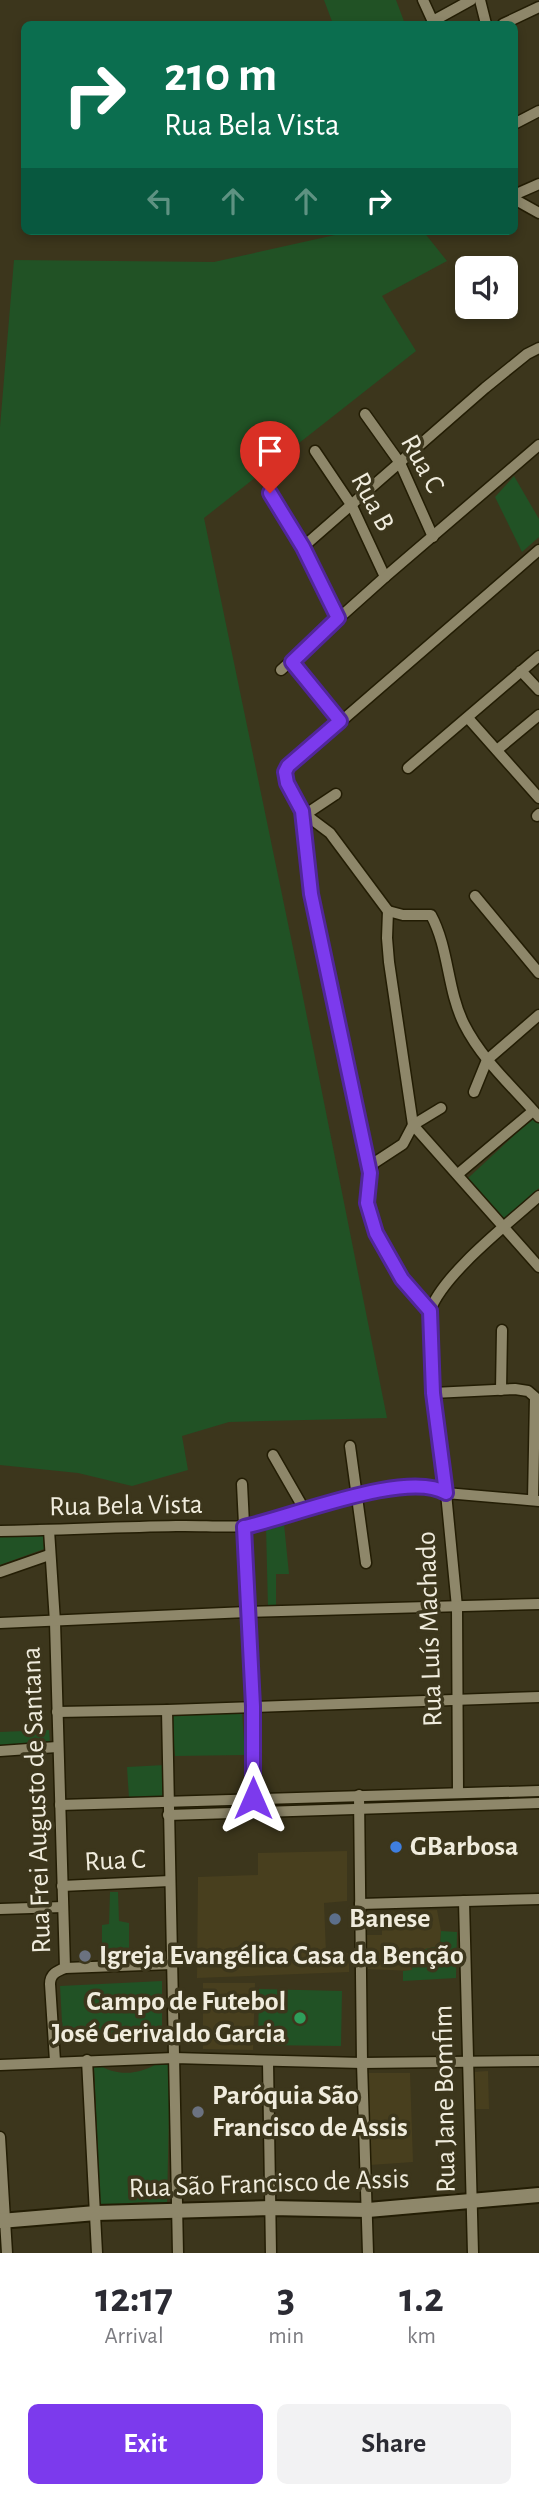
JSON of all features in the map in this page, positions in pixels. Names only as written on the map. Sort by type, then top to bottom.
[{"type":"street","points":[[423,0],[432,21]]},
{"type":"street","points":[[436,21],[471,0]]},
{"type":"street","points":[[480,0],[485,21]]},
{"type":"street","points":[[509,21],[539,7]]},
{"type":"street","points":[[518,122],[539,111]]},
{"type":"street","points":[[518,195],[539,184]]},
{"type":"street","points":[[518,200],[539,213]]},
{"type":"street","points":[[303,547],[485,388],[539,348]]},
{"type":"street","name":"Rua C","points":[[365,415],[400,463],[433,537]]},
{"type":"street","points":[[281,670],[539,445]]},
{"type":"street","name":"Rua B","points":[[315,451],[352,506],[385,577]]},
{"type":"street","points":[[270,493],[303,547],[338,618]]},
{"type":"street","points":[[458,1174],[536,1114],[487,1060],[464,1024],[455,999],[438,928],[431,915],[403,915],[388,911],[330,833],[304,813],[287,783],[285,772],[288,766],[539,550]]},
{"type":"street","points":[[408,768],[539,656]]},
{"type":"street","points":[[292,662],[340,721]]},
{"type":"street","points":[[521,671],[539,690]]},
{"type":"street","points":[[497,750],[539,715]]},
{"type":"street","points":[[468,718],[539,798]]},
{"type":"street","points":[[304,813],[336,794]]},
{"type":"street","points":[[304,813],[311,894],[370,1173]]},
{"type":"street","points":[[475,896],[539,973]]},
{"type":"street","points":[[388,911],[389,962],[413,1125],[539,1267]]},
{"type":"street","points":[[474,1092],[487,1060],[539,1015]]},
{"type":"street","points":[[441,1108],[413,1125],[403,1144],[374,1163],[370,1173],[367,1203],[376,1233],[402,1279],[430,1311],[445,1284],[539,1196]]},
{"type":"street","name":"Rua Luís Machado","points":[[430,1311],[433,1393],[457,1607],[458,1793]]},
{"type":"street","points":[[501,1390],[502,1330]]},
{"type":"street","points":[[433,1393],[520,1389],[535,1397],[536,1501]]},
{"type":"street","points":[[350,1446],[366,1563]]},
{"type":"street","points":[[273,1455],[304,1510]]},
{"type":"street","points":[[242,1484],[253,1706],[253,1798]]},
{"type":"street","name":"Rua Bela Vista","points":[[0,1531],[244,1527],[271,1522],[357,1495],[421,1487],[434,1487],[446,1493],[536,1501]]},
{"type":"street","name":"Rua Frei Augusto de Santana","points":[[49,1530],[65,1968],[50,1979],[55,2061]]},
{"type":"street","points":[[0,1572],[49,1555]]},
{"type":"street","points":[[0,1623],[247,1612],[539,1604]]},
{"type":"street","points":[[57,1712],[539,1698]]},
{"type":"street","points":[[167,1710],[178,2253]]},
{"type":"street","points":[[0,1751],[57,1747]]},
{"type":"street","points":[[60,1805],[539,1791]]},
{"type":"street","points":[[359,1795],[362,2063],[368,2253]]},
{"type":"street","points":[[169,1815],[539,1803]]},
{"type":"street","name":"Rua C","points":[[62,1886],[170,1881]]},
{"type":"street","points":[[360,1904],[539,1899]]},
{"type":"street","name":"Rua Jane Bomfim","points":[[464,1901],[472,2253]]},
{"type":"street","points":[[0,1909],[63,1907]]},
{"type":"street","points":[[65,1968],[172,1964]]},
{"type":"street","points":[[0,2065],[174,2058],[362,2063],[539,2061]]},
{"type":"street","points":[[87,2060],[97,2253]]},
{"type":"street","points":[[268,2062],[271,2253]]},
{"type":"street","points":[[0,2137],[7,2253]]},
{"type":"street","name":"Rua São Francisco de Assis","points":[[3,2221],[96,2213],[271,2208],[368,2210],[539,2195]]},
{"type":"shaded area","points":[[347,1851],[347,1901],[324,1903],[326,1953],[349,1953],[349,1972],[197,1978],[198,1877],[258,1875],[258,1853]]},
{"type":"shaded area","points":[[437,1910],[441,1931],[440,1946],[411,1952],[412,1971],[368,1969],[365,1935],[382,1935],[382,1912]]},
{"type":"shaded area","points":[[203,1983],[255,1983],[253,2050],[203,2049]]},
{"type":"shaded area","points":[[488,2071],[489,2109],[474,2109],[473,2072]]},
{"type":"shaded area","points":[[368,2073],[410,2073],[413,2162],[370,2165]]},
{"type":"green space","points":[[324,0],[396,0],[404,21],[332,21]]},
{"type":"green space","points":[[335,235],[426,235],[447,261],[382,296],[416,351],[204,518],[387,1418],[229,1422],[182,1436],[188,1470],[132,1486],[78,1473],[0,1465],[0,427],[14,260],[214,262]]},
{"type":"green space","points":[[514,476],[539,519],[539,537],[522,552],[495,497]]},
{"type":"green space","points":[[534,1117],[539,1123],[539,1188],[504,1220],[467,1179]]},
{"type":"green space","points":[[284,1524],[289,1574],[276,1574],[276,1608],[268,1608],[266,1527]]},
{"type":"green space","points":[[43,1535],[44,1549],[0,1565],[0,1537]]},
{"type":"green space","points":[[242,1712],[245,1755],[175,1756],[171,1716]]},
{"type":"green space","points":[[49,1730],[50,1744],[0,1746],[0,1732]]},
{"type":"green space","points":[[165,1765],[164,1796],[129,1798],[127,1767]]},
{"type":"green space","points":[[110,1892],[118,1892],[119,1921],[129,1923],[129,1948],[102,1949],[102,1925],[109,1924]]},
{"type":"green space","points":[[441,1931],[457,1932],[456,1978],[403,1981],[403,1971],[412,1970],[411,1952],[440,1946]]},
{"type":"green space","points":[[162,1981],[162,2034],[63,2039],[60,1986]]},
{"type":"green space","name":"Campo de Futebol José Gerivaldo Garcia","points":[[259,1989],[342,1991],[341,2046],[258,2045]]},
{"type":"green space","points":[[159,2062],[167,2062],[170,2066],[167,2203],[162,2206],[147,2202],[129,2203],[120,2208],[104,2208],[100,2202],[94,2066],[98,2064],[113,2071],[128,2073],[144,2070]]},
{"type":"place","name":"GBarbosa","points":[[396,1847]]},
{"type":"place","name":"Banese","points":[[335,1919]]},
{"type":"place","name":"Igreja Evangélica Casa da Benção","points":[[85,1956]]},
{"type":"place","name":"Campo de Futebol José Gerivaldo Garcia","points":[[300,2018]]},
{"type":"place","name":"Paróquia São Francisco de Assis","points":[[198,2112]]},
{"type":"route","points":[[253,1798],[253,1706],[244,1527],[271,1522],[357,1495],[421,1487],[434,1487],[446,1493],[433,1393],[430,1311],[394,1268],[370,1217],[367,1203],[370,1173],[330,975],[315,916],[306,862],[302,811],[285,777],[288,766],[340,721],[292,662],[338,618],[303,547],[270,493]]}]
